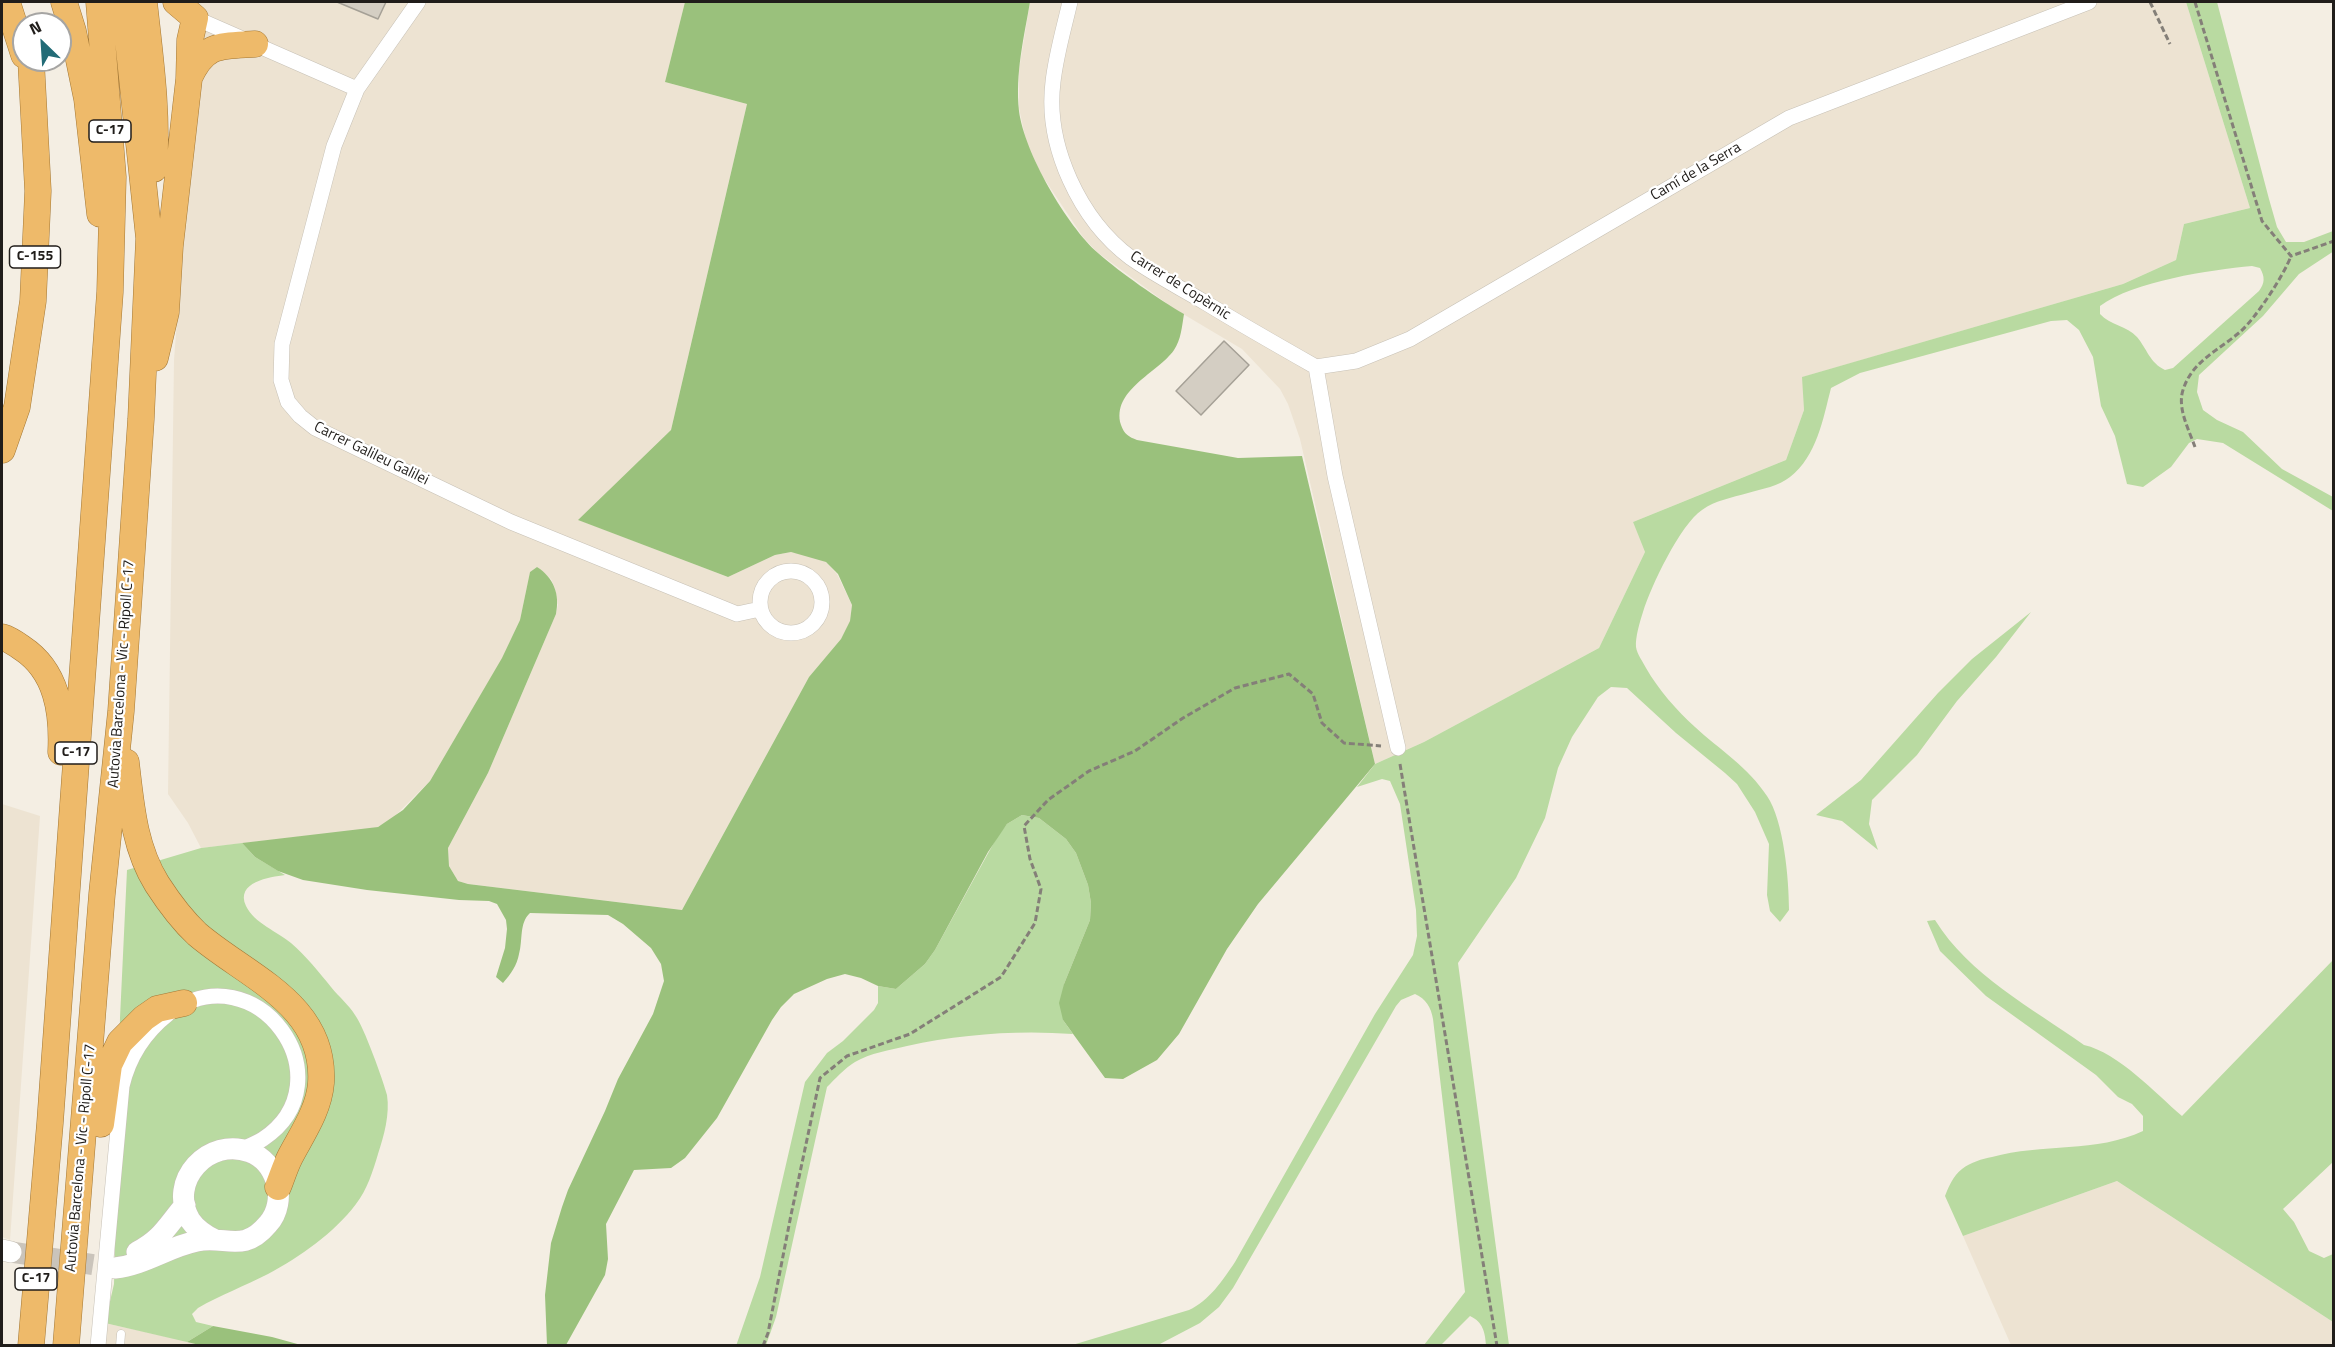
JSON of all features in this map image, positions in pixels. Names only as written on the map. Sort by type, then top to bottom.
[{"type":"highway","points":[[7,2],[12,18]]},
{"type":"highway","points":[[64,2],[73,31],[87,99],[97,197],[110,262]]},
{"type":"highway","name":"C-17","points":[[31,1346],[110,292],[113,177],[99,2]]},
{"type":"highway","name":"Autovia Barcelona - Vic - Ripoll C-17","points":[[66,1346],[102,894],[121,711],[141,419],[149,238],[124,2]]},
{"type":"highway","points":[[144,2],[156,144],[149,238]]},
{"type":"highway","points":[[141,419],[166,312],[170,246],[189,79],[188,10]]},
{"type":"highway","points":[[189,79],[200,57],[210,50],[225,46],[255,44]]},
{"type":"highway","points":[[28,72],[35,100]]},
{"type":"highway","name":"C-155","points":[[2,450],[17,407],[33,301],[38,191],[33,72]]},
{"type":"highway","points":[[2,637],[8,638],[34,656],[51,679],[61,719],[62,749],[39,1076],[38,1138],[42,1213]]},
{"type":"highway","points":[[121,711],[132,819],[147,865],[158,886],[196,933],[279,993],[297,1010],[313,1036],[320,1053],[321,1084],[316,1106],[289,1159],[278,1187]]},
{"type":"highway","points":[[75,1232],[98,1151],[104,1093],[110,1065],[120,1042],[144,1018],[157,1009],[184,1003]]},
{"type":"main road","points":[[184,1205],[153,1244],[128,1257],[115,1268],[131,1266],[184,1244],[200,1240],[239,1242],[262,1232],[273,1219],[278,1204],[278,1187],[274,1174],[266,1163],[255,1154],[242,1149],[229,1148],[203,1157],[187,1178],[184,1205],[190,1220],[201,1232],[215,1240]]},
{"type":"street","name":"Carrer Galileu Galilei","points":[[418,2],[357,88],[334,146],[282,344],[281,380],[288,402],[315,428],[511,522],[737,614],[760,609]]},
{"type":"street","name":"Carrer de Copèrnic","points":[[1070,2],[1053,83],[1054,119],[1059,149],[1085,209],[1130,257],[1158,276],[1316,367]]},
{"type":"street","name":"Camí de la Serra","points":[[1316,367],[1356,361],[1410,339],[1789,118],[2089,2]]},
{"type":"street","points":[[188,10],[255,44],[357,88]]},
{"type":"street","points":[[1316,367],[1335,476],[1398,748]]},
{"type":"street","points":[[789,570],[803,572],[814,579],[821,591],[823,606],[818,619],[808,629],[793,634],[779,631],[766,622],[760,609],[759,596],[765,584],[775,574],[789,570]]},
{"type":"street","points":[[98,1346],[122,1086],[127,1066],[152,1028],[184,1003],[202,997],[223,997],[254,1005],[273,1018],[284,1030],[291,1044],[297,1068],[296,1088],[285,1118],[264,1138],[242,1149]]},
{"type":"lane","points":[[120,1346],[121,1334]]},
{"type":"path","points":[[2150,2],[2170,44]]},
{"type":"path","points":[[2195,2],[2262,221],[2291,256]]},
{"type":"path","points":[[2291,256],[2334,241]]},
{"type":"path","points":[[2195,447],[2183,415],[2182,390],[2199,362],[2242,330],[2285,272],[2291,256]]},
{"type":"path","points":[[764,1346],[820,1078],[847,1056],[910,1034],[1001,977],[1035,923],[1041,890],[1030,859],[1024,826],[1048,800],[1089,771],[1135,751],[1183,718],[1235,688],[1289,674],[1313,694],[1322,723],[1344,743],[1398,748],[1497,1346]]},
{"type":"shaded area","points":[[179,2],[685,2],[665,82],[747,104],[671,430],[579,520],[728,577],[775,555],[791,552],[808,555],[826,562],[837,574],[852,605],[850,622],[841,639],[809,677],[682,910],[468,884],[458,881],[449,866],[448,848],[488,773],[556,614],[558,605],[555,588],[551,579],[537,567],[530,572],[520,620],[502,659],[430,781],[394,817],[378,827],[201,848],[188,823],[168,794],[174,360],[194,96]]},
{"type":"shaded area","points":[[1030,2],[2186,2],[2250,208],[2184,224],[2176,260],[2123,284],[1803,377],[1804,410],[1786,460],[1633,522],[1645,552],[1599,648],[1424,742],[1375,764],[1300,439],[1288,404],[1280,389],[1242,349],[1173,308],[1097,252],[1083,237],[1041,174],[1026,141],[1019,108],[1019,70]]},
{"type":"shaded area","points":[[2,804],[40,816],[10,1240],[2,1237]]},
{"type":"shaded area","points":[[2117,1181],[2333,1322],[2333,1345],[2011,1345],[1963,1236]]},
{"type":"shaded area","points":[[105,1323],[204,1345],[103,1346]]},
{"type":"green space","points":[[685,2],[1030,2],[1021,56],[1018,97],[1023,128],[1038,167],[1061,207],[1086,241],[1129,277],[1184,314],[1180,337],[1174,350],[1129,392],[1123,402],[1120,413],[1122,428],[1127,435],[1137,440],[1238,458],[1302,456],[1375,764],[1258,904],[1227,949],[1179,1034],[1157,1060],[1123,1079],[1105,1078],[1063,1020],[1059,1003],[1064,984],[1090,920],[1091,903],[1088,885],[1076,853],[1066,839],[1039,818],[1022,815],[1007,824],[988,852],[935,950],[925,964],[896,989],[878,986],[845,974],[827,979],[794,994],[772,1020],[717,1118],[685,1158],[671,1168],[634,1170],[606,1224],[608,1259],[605,1275],[566,1345],[547,1345],[545,1295],[551,1243],[568,1190],[618,1079],[653,1014],[664,981],[661,964],[651,948],[623,924],[608,915],[530,913],[524,922],[517,962],[503,983],[496,977],[505,948],[507,929],[506,920],[497,904],[489,901],[367,890],[303,880],[278,871],[255,857],[242,843],[378,827],[403,810],[430,781],[502,658],[520,620],[530,572],[537,567],[552,581],[557,600],[556,614],[488,773],[448,848],[449,866],[458,881],[468,884],[682,910],[809,677],[841,639],[850,621],[852,605],[838,574],[826,562],[791,552],[775,555],[728,577],[578,520],[671,430],[747,104],[665,82]]},
{"type":"green space","points":[[2186,2],[2217,2],[2277,227],[2286,242],[2304,242],[2333,231],[2334,251],[2299,274],[2263,316],[2199,375],[2197,392],[2203,410],[2217,420],[2243,432],[2282,469],[2333,497],[2333,511],[2223,443],[2197,439],[2189,443],[2171,467],[2143,487],[2127,484],[2115,436],[2101,406],[2093,357],[2079,330],[2067,320],[2051,321],[1860,373],[1831,388],[1813,448],[1807,459],[1790,477],[1776,485],[1707,507],[1693,518],[1676,542],[1659,572],[1647,601],[1638,630],[1637,650],[1651,676],[1675,707],[1742,767],[1767,796],[1778,820],[1781,835],[1787,867],[1789,910],[1780,922],[1770,911],[1767,895],[1769,844],[1755,812],[1737,784],[1627,688],[1611,687],[1598,697],[1572,737],[1558,768],[1545,818],[1516,878],[1458,963],[1509,1345],[1486,1345],[1482,1328],[1478,1321],[1470,1316],[1441,1345],[1424,1345],[1465,1292],[1433,1019],[1427,1004],[1415,994],[1401,1000],[1396,1006],[1233,1288],[1219,1307],[1200,1323],[1158,1345],[1069,1346],[1189,1310],[1215,1289],[1235,1262],[1375,1014],[1413,955],[1417,936],[1416,910],[1400,804],[1390,781],[1382,779],[1357,787],[1375,764],[1424,742],[1599,648],[1645,552],[1633,522],[1786,460],[1804,410],[1802,377],[2123,284],[2176,260],[2184,224],[2250,208]],"holes":[[[2252,266],[2260,268],[2264,280],[2259,291],[2173,368],[2165,370],[2160,367],[2152,360],[2133,333],[2100,314],[2100,306],[2115,297],[2152,283],[2215,270]]]},
{"type":"green space","points":[[2031,612],[1996,657],[1957,701],[1917,755],[1872,800],[1869,824],[1878,850],[1842,821],[1816,815],[1861,780],[1938,693],[1972,659]]},
{"type":"green space","points":[[1022,815],[1039,818],[1066,839],[1076,853],[1088,885],[1091,903],[1090,920],[1064,984],[1063,1020],[1073,1034],[1031,1032],[948,1038],[867,1056],[840,1074],[827,1087],[776,1317],[766,1345],[736,1346],[760,1277],[805,1082],[827,1053],[843,1041],[874,1010],[878,1003],[878,986],[896,989],[925,964],[997,837],[1007,824]]},
{"type":"green space","points":[[242,843],[255,857],[285,875],[263,879],[250,886],[245,891],[246,906],[260,922],[302,953],[353,1011],[368,1042],[385,1088],[388,1102],[387,1117],[369,1180],[360,1199],[347,1215],[316,1243],[292,1260],[198,1308],[192,1314],[196,1322],[213,1326],[187,1342],[105,1323],[114,1284],[120,1018],[127,870],[201,848]]},
{"type":"green space","points":[[1935,920],[1965,958],[1983,974],[2084,1045],[2097,1049],[2123,1065],[2182,1116],[2333,960],[2333,1162],[2283,1209],[2294,1222],[2309,1251],[2324,1258],[2333,1254],[2333,1322],[2117,1181],[1963,1236],[1945,1196],[1954,1178],[1965,1167],[1980,1160],[2011,1153],[2088,1145],[2125,1138],[2143,1131],[2143,1116],[2132,1104],[2118,1097],[2096,1075],[1986,996],[1940,951],[1927,921]]},
{"type":"green space","points":[[213,1326],[301,1345],[204,1346],[187,1342]]},
{"type":"building","points":[[337,2],[386,2],[378,19]]},
{"type":"building","points":[[1224,341],[1249,365],[1201,415],[1176,391]]},
{"type":"tunnel","points":[[11,1252],[115,1268]]}]
